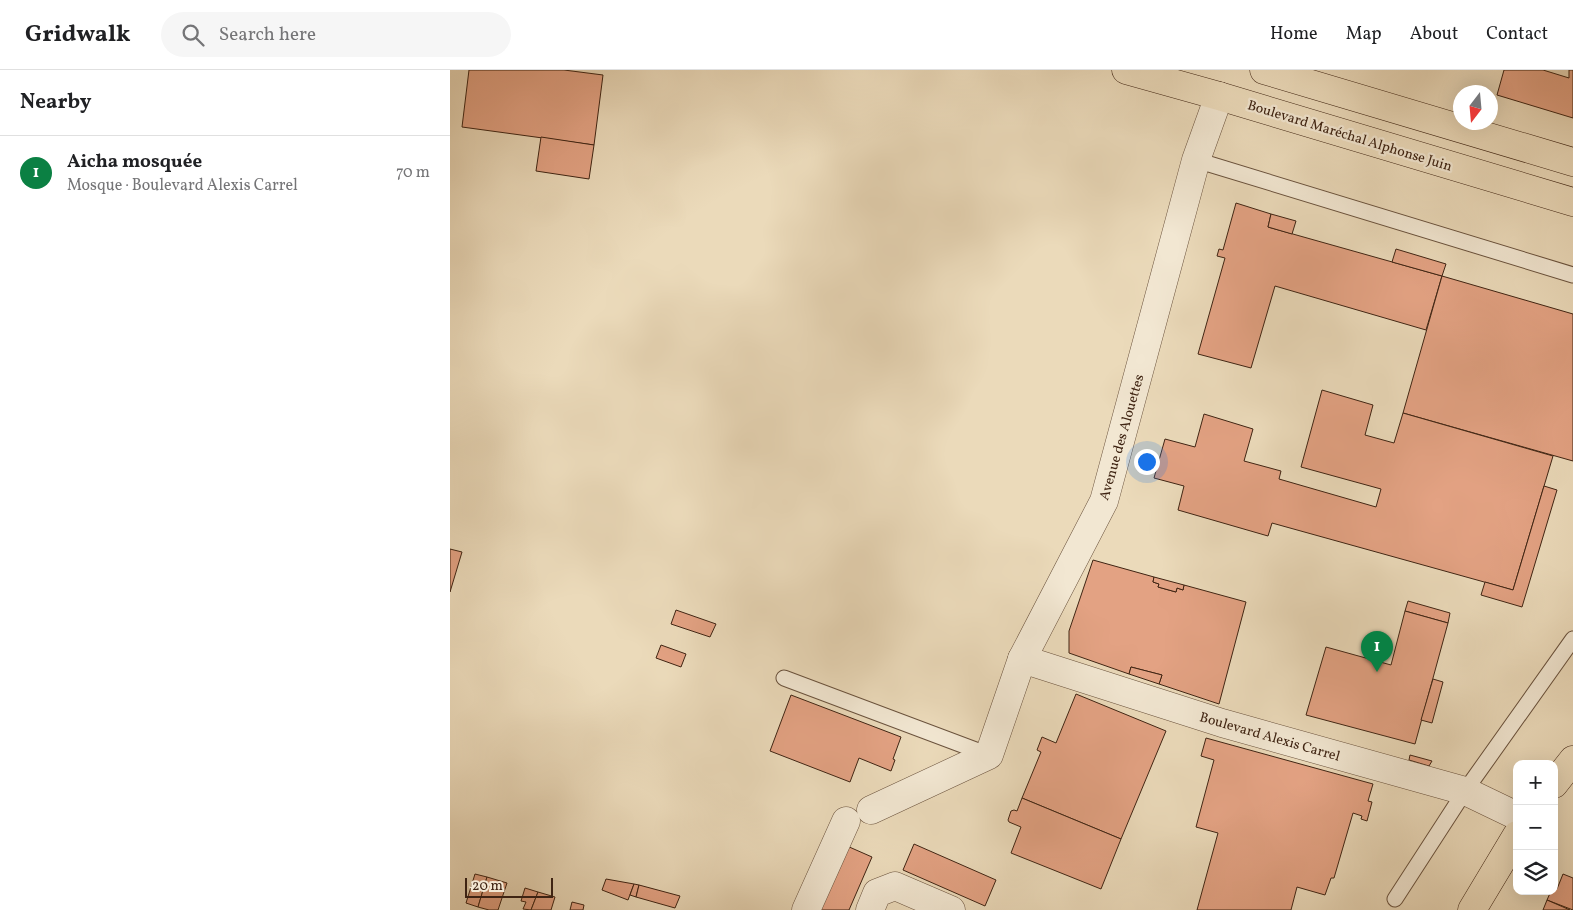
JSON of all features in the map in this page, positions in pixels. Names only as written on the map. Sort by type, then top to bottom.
[{"type":"main road","name":"Boulevard Maréchal Alphonse Juin","points":[[1126,70],[1573,202]]},
{"type":"main road","points":[[1264,70],[1573,162]]},
{"type":"main road","points":[[1558,779],[1573,760]]},
{"type":"main road","points":[[1472,910],[1513,843]]},
{"type":"street","name":"Avenue des Alouettes","points":[[989,755],[1022,659],[1104,501],[1196,160],[1219,96]]},
{"type":"street","name":"Boulevard Alexis Carrel","points":[[1022,659],[1222,724],[1465,791],[1513,814]]},
{"type":"street","points":[[871,810],[989,755]]},
{"type":"street","points":[[806,910],[846,821]]},
{"type":"street","points":[[870,910],[877,893],[895,886],[951,910]]},
{"type":"lane","points":[[1196,160],[1573,275]]},
{"type":"lane","points":[[1395,900],[1465,791],[1573,638]]},
{"type":"lane","points":[[784,678],[989,755]]},
{"type":"building","points":[[469,70],[564,70],[603,75],[594,145],[462,127]]},
{"type":"building","points":[[1504,70],[1543,70],[1569,78],[1569,70],[1573,70],[1573,118],[1498,95]]},
{"type":"building","points":[[541,137],[594,145],[589,179],[536,171]]},
{"type":"building","points":[[1236,203],[1271,214],[1268,227],[1442,276],[1426,330],[1275,286],[1251,368],[1198,354],[1225,258],[1217,256],[1219,249],[1223,250]]},
{"type":"building","points":[[1271,214],[1296,221],[1292,234],[1268,227]]},
{"type":"building","points":[[1396,249],[1446,264],[1442,276],[1392,262]]},
{"type":"building","points":[[1442,276],[1573,314],[1573,461],[1403,413]]},
{"type":"building","points":[[1322,390],[1373,405],[1365,435],[1394,443],[1403,413],[1553,456],[1513,590],[1272,523],[1268,536],[1178,510],[1184,486],[1154,478],[1165,439],[1195,447],[1204,414],[1253,429],[1244,461],[1281,471],[1279,479],[1376,507],[1381,489],[1301,467]]},
{"type":"building","points":[[1544,486],[1557,490],[1522,607],[1481,595],[1485,582],[1513,590]]},
{"type":"building","points":[[450,549],[462,552],[450,592]]},
{"type":"building","points":[[1093,560],[1154,577],[1153,582],[1159,584],[1158,587],[1176,592],[1177,588],[1183,590],[1184,585],[1246,602],[1219,704],[1159,684],[1162,675],[1131,667],[1129,674],[1069,653],[1069,631]]},
{"type":"building","points":[[1154,577],[1184,585],[1183,590],[1177,588],[1176,592],[1158,587],[1159,584],[1153,582]]},
{"type":"building","points":[[1408,601],[1450,613],[1448,623],[1405,611]]},
{"type":"building","points":[[676,610],[716,624],[710,637],[671,624]]},
{"type":"building","points":[[1405,611],[1448,623],[1415,744],[1306,715],[1326,647],[1391,665]]},
{"type":"building","points":[[661,645],[686,654],[681,667],[656,658]]},
{"type":"building","points":[[1131,667],[1162,675],[1159,684],[1129,674]]},
{"type":"building","points":[[1433,679],[1443,682],[1432,723],[1421,720]]},
{"type":"building","points":[[1076,694],[1166,731],[1121,839],[1022,798],[1041,752],[1037,750],[1042,737],[1056,743]]},
{"type":"building","points":[[791,695],[901,737],[891,771],[859,758],[850,782],[770,751]]},
{"type":"building","points":[[1206,738],[1373,784],[1368,801],[1372,802],[1367,821],[1361,819],[1362,816],[1353,813],[1334,878],[1331,878],[1325,895],[1297,887],[1291,910],[1197,910],[1218,833],[1196,827],[1214,760],[1201,756]]},
{"type":"building","points":[[1410,755],[1432,761],[1429,766],[1409,760]]},
{"type":"building","points":[[1022,798],[1121,839],[1101,889],[1011,853],[1021,827],[1008,820],[1011,811],[1017,811]]},
{"type":"building","points":[[914,844],[996,880],[985,906],[903,870]]},
{"type":"building","points":[[847,846],[872,857],[849,910],[818,910]]},
{"type":"building","points":[[475,874],[487,877],[478,907],[466,903]]},
{"type":"building","points":[[1563,874],[1573,878],[1573,910],[1547,900],[1549,895],[1558,895],[1558,886]]},
{"type":"building","points":[[487,877],[507,883],[498,910],[478,907]]},
{"type":"building","points":[[606,879],[634,884],[628,900],[602,890]]},
{"type":"building","points":[[634,884],[639,885],[636,897],[630,895]]},
{"type":"building","points":[[639,885],[680,896],[675,908],[636,897]]},
{"type":"building","points":[[525,888],[538,892],[531,910],[523,909],[526,902],[521,901]]},
{"type":"building","points":[[538,892],[555,897],[551,910],[531,910]]},
{"type":"building","points":[[1547,900],[1570,910],[1543,910]]},
{"type":"building","points":[[572,902],[584,905],[583,910],[570,910]]},
{"type":"place","name":"Aicha mosquée","points":[[1377,672]]}]
